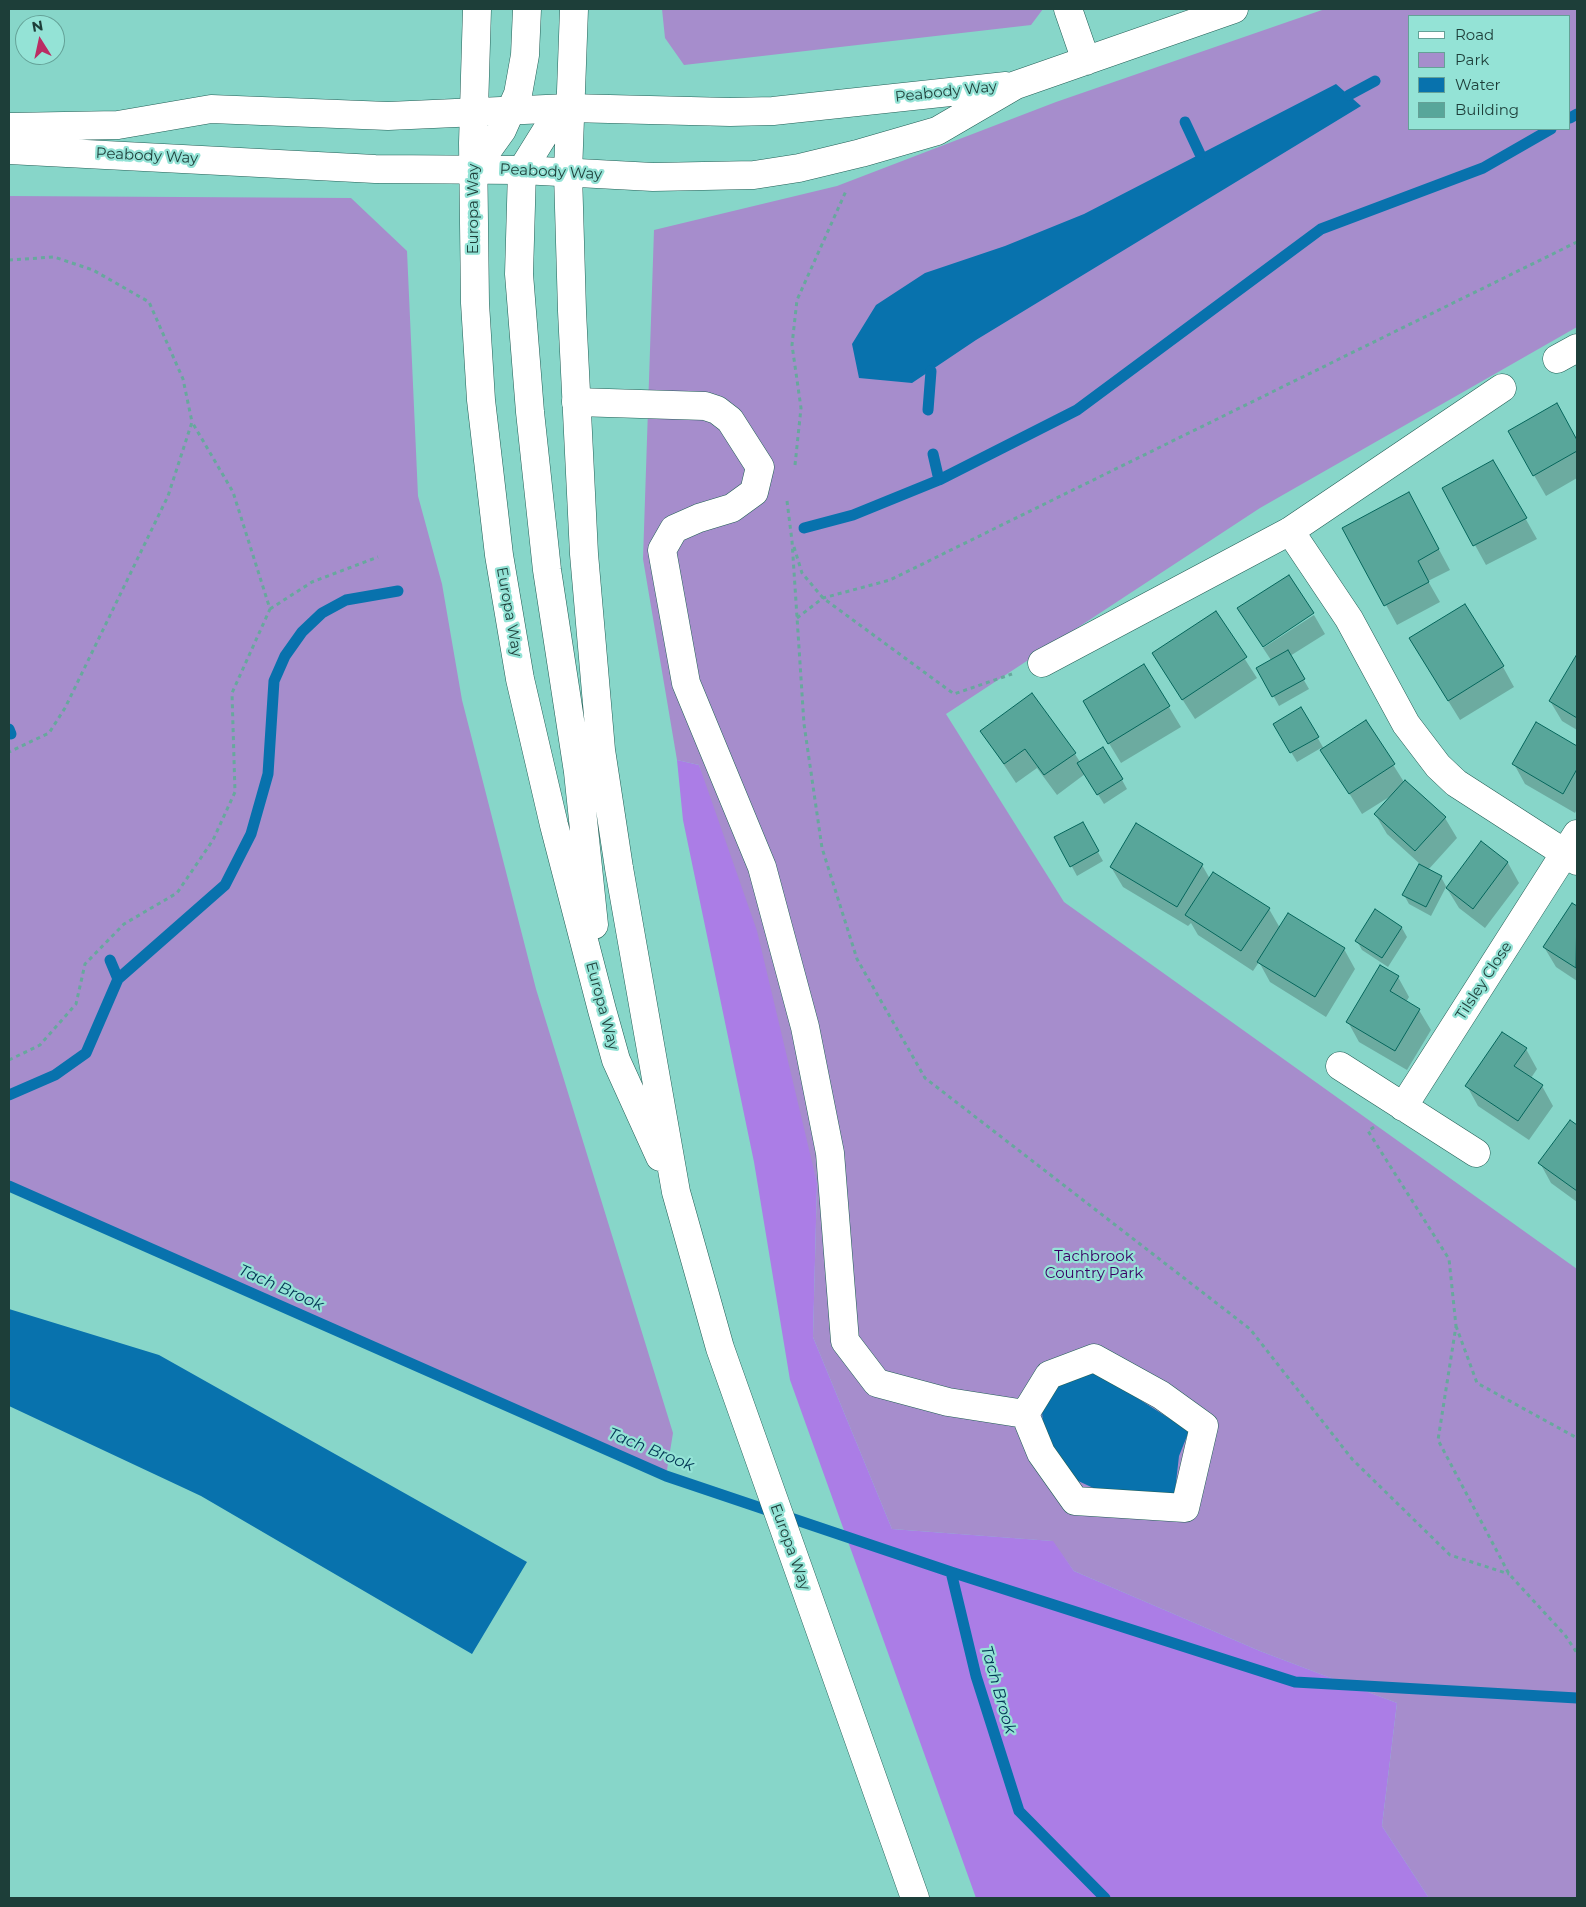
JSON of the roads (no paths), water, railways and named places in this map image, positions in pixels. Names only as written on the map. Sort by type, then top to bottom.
[{"type":"main road","name":"Europa Way","points":[[477,9],[474,169],[476,340],[499,555],[520,680],[554,825],[616,1060],[676,1192]]},
{"type":"main road","points":[[474,169],[494,142],[512,110],[524,68],[527,9]]},
{"type":"main road","name":"Europa Way","points":[[574,9],[568,173],[576,402],[584,554],[601,750],[619,868],[676,1192],[720,1348],[915,1898]]},
{"type":"main road","points":[[1068,9],[1086,62]]},
{"type":"main road","name":"Peabody Way","points":[[9,150],[374,169],[522,170],[653,177],[754,175],[799,168],[861,153],[937,131],[1016,85],[1234,9]]},
{"type":"main road","name":"Peabody Way","points":[[9,127],[118,125],[211,109],[388,116],[569,108],[720,112],[773,111],[1016,85]]},
{"type":"main road","points":[[569,108],[550,125],[522,170],[519,274],[530,412],[547,570],[584,815],[602,1010]]},
{"type":"main road","points":[[1042,663],[1290,531],[1502,388]]},
{"type":"main road","points":[[576,402],[705,406],[711,408],[730,420],[760,467],[754,492],[732,508],[699,518],[674,529],[662,550],[686,683],[762,867],[805,1027],[830,1152],[845,1341],[877,1383],[948,1402],[1025,1414]]},
{"type":"main road","points":[[1290,531],[1348,619],[1392,700],[1422,748],[1456,783],[1573,850]]},
{"type":"main road","name":"Tilsley Close","points":[[1403,1107],[1573,850]]},
{"type":"main road","points":[[1340,1066],[1476,1153]]},
{"type":"main road","points":[[1094,1358],[1161,1395],[1204,1426],[1185,1508],[1075,1502],[1041,1453],[1025,1414],[1049,1375],[1094,1358]]},
{"type":"water","points":[[1336,84],[1361,106],[976,340],[912,383],[859,378],[852,344],[876,305],[925,273],[1005,246],[1084,214]]},
{"type":"water","points":[[9,1309],[159,1355],[527,1562],[472,1654],[201,1496],[9,1406]]},
{"type":"water","points":[[1090,1368],[1189,1431],[1179,1456],[1175,1491],[1171,1497],[1100,1491],[1063,1474],[1045,1445],[1042,1412],[1049,1389]]},
{"type":"waterway","points":[[1349,95],[1375,81]]},
{"type":"waterway","points":[[1571,117],[1577,114]]},
{"type":"waterway","points":[[1185,122],[1200,154]]},
{"type":"waterway","points":[[804,528],[853,515],[939,480],[1077,410],[1321,229],[1483,168],[1549,130]]},
{"type":"waterway","points":[[928,410],[931,371]]},
{"type":"waterway","points":[[933,454],[939,480]]},
{"type":"waterway","points":[[9,1095],[55,1075],[86,1053],[118,979],[225,885],[251,834],[268,774],[274,681],[285,656],[302,632],[322,613],[346,600],[398,591]]},
{"type":"waterway","points":[[9,729],[11,734]]},
{"type":"waterway","points":[[110,960],[118,979]]},
{"type":"waterway","name":"Tach Brook","points":[[9,1186],[666,1476],[951,1572],[976,1676],[1019,1811],[1105,1898]]},
{"type":"waterway","points":[[951,1572],[1295,1682],[1577,1698]]},
{"type":"park label","name":"Tachbrook Country Park","points":[[1094,1266]]}]
